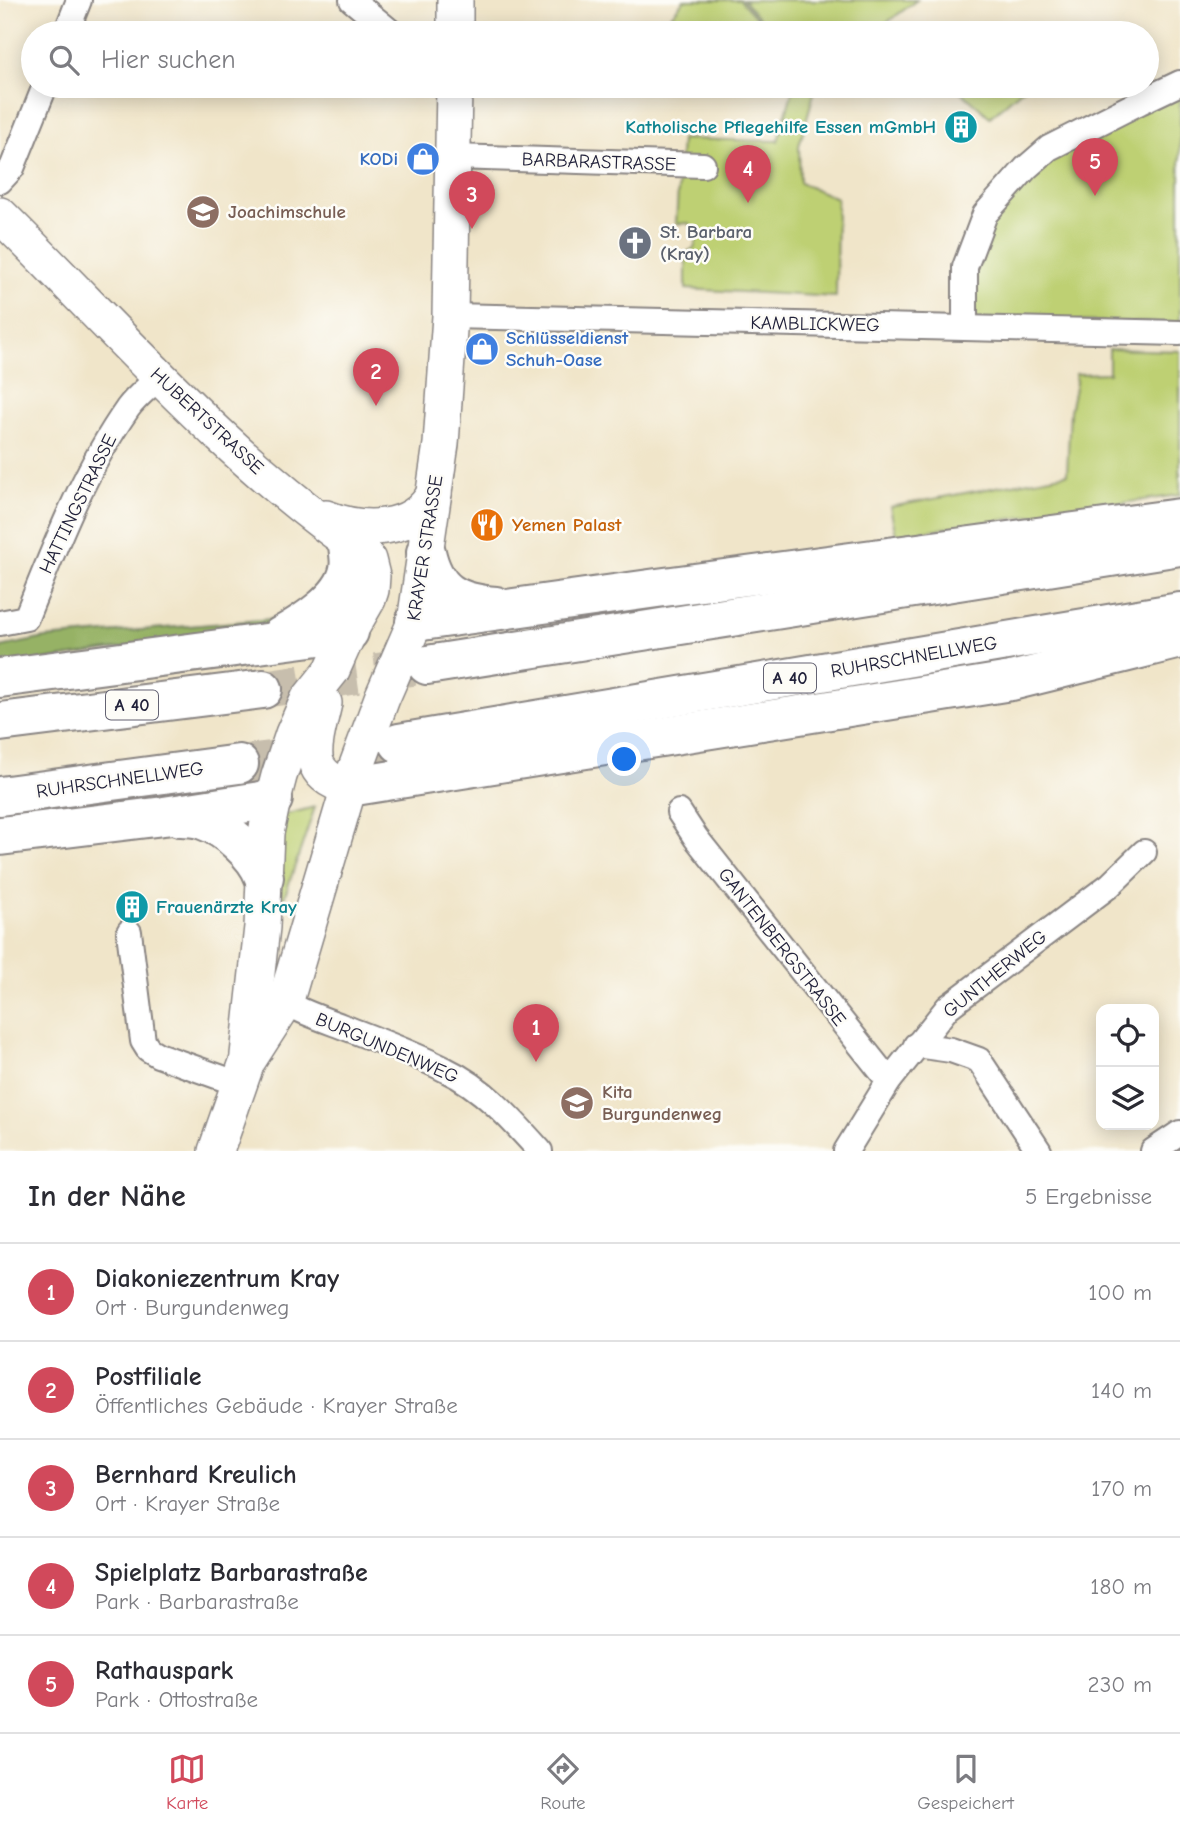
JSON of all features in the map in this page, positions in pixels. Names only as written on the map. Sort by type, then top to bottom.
[{"type":"highway","points":[[415,622],[1180,518]]},
{"type":"highway","points":[[265,644],[302,624],[327,604],[342,586],[350,568],[348,542]]},
{"type":"highway","points":[[427,665],[1180,547]]},
{"type":"highway","points":[[426,552],[428,563],[438,582],[458,598],[477,604],[536,606]]},
{"type":"highway","name":"RUHRSCHNELLWEG","points":[[399,743],[1180,612]]},
{"type":"highway","points":[[0,678],[349,632]]},
{"type":"highway","points":[[349,787],[1011,681],[1180,639]]},
{"type":"highway","name":"A 40","points":[[0,722],[263,688]]},
{"type":"highway","name":"RUHRSCHNELLWEG","points":[[0,796],[239,764]]},
{"type":"highway","points":[[0,836],[164,816],[273,799]]},
{"type":"highway","points":[[164,816],[197,818],[220,829],[252,857],[260,866],[264,877]]},
{"type":"main road","points":[[455,0],[455,21]]},
{"type":"main road","name":"KRAYER STRASSE","points":[[243,1073],[285,1003],[349,787],[382,698],[415,622],[441,444],[450,316],[454,98]]},
{"type":"main road","name":"HUBERTSTRASSE","points":[[0,215],[159,377],[237,452],[288,496],[367,556],[372,582],[368,599],[349,632]]},
{"type":"main road","points":[[309,511],[352,526],[381,526],[417,515],[434,494]]},
{"type":"main road","points":[[349,632],[415,622]]},
{"type":"main road","points":[[349,632],[369,644],[377,653],[382,698]]},
{"type":"main road","name":"KRAYER STRASSE","points":[[216,1151],[243,1073],[262,927],[266,833],[273,799],[303,711],[332,670],[349,632]]},
{"type":"main road","points":[[332,670],[314,757],[317,768],[324,776],[349,787]]},
{"type":"main road","points":[[273,799],[349,787]]},
{"type":"street","points":[[71,21],[79,0]]},
{"type":"street","points":[[352,0],[377,21]]},
{"type":"street","points":[[1159,93],[1180,83]]},
{"type":"street","points":[[0,181],[12,168],[40,98]]},
{"type":"street","points":[[965,327],[965,267],[985,214],[1026,168],[1049,148],[1148,98]]},
{"type":"street","name":"BARBARASTRASSE","points":[[453,156],[704,165]]},
{"type":"street","name":"KAMBLICKWEG","points":[[450,316],[1180,333]]},
{"type":"street","name":"HATTINGSTRASSE","points":[[0,623],[26,618],[62,528],[102,450],[130,406],[159,377]]},
{"type":"street","name":"GANTENBERGSTRASSE","points":[[679,812],[696,838],[889,1080]]},
{"type":"street","name":"GUNTHERWEG","points":[[846,1151],[889,1080],[948,1007],[1110,885],[1144,852]]},
{"type":"street","points":[[129,932],[142,1041],[148,1049],[158,1055],[243,1073]]},
{"type":"street","name":"BURGUNDENWEG","points":[[256,983],[285,1003],[309,1015],[455,1074],[495,1104],[540,1151]]},
{"type":"street","points":[[916,1045],[951,1049],[979,1060],[1039,1151]]},
{"type":"street","points":[[1153,1151],[1180,1133]]},
{"type":"green space","points":[[684,0],[740,0],[759,21],[667,21]]},
{"type":"green space","points":[[743,0],[917,0],[889,21],[761,21]]},
{"type":"green space","points":[[1180,91],[1180,323],[974,320],[974,270],[990,218],[1028,173]]},
{"type":"green space","points":[[791,98],[813,98],[799,146],[800,183],[837,198],[836,297],[686,289],[686,253],[694,248],[697,238],[689,223],[676,224],[681,139],[778,141]]},
{"type":"green space","points":[[968,98],[1012,98],[990,117]]},
{"type":"green space","points":[[1109,349],[1180,351],[1180,495],[896,535],[890,507],[1067,474],[1075,374],[1109,373]]},
{"type":"green space","points":[[283,618],[284,623],[0,667],[0,647],[45,638]]},
{"type":"green space","points":[[315,807],[281,907],[284,937],[275,955],[280,816]]},
{"type":"tunnel","points":[[263,689],[425,665]]},
{"type":"tunnel","points":[[239,764],[397,744]]},
{"type":"place","name":"Katholische Pflegehilfe Essen mGmbH","points":[[961,127]]},
{"type":"place","name":"KODi","points":[[423,159]]},
{"type":"place","name":"Rathauspark","points":[[1095,196]]},
{"type":"place","name":"Spielplatz Barbarastraße","points":[[748,203]]},
{"type":"place","name":"Joachimschule","points":[[203,212]]},
{"type":"place","name":"Bernhard Kreulich","points":[[472,229]]},
{"type":"place","name":"St. Barbara (Kray)","points":[[635,243]]},
{"type":"place","name":"Schlüsseldienst Schuh-Oase","points":[[482,349]]},
{"type":"place","name":"Postfiliale","points":[[376,406]]},
{"type":"place","name":"Yemen Palast","points":[[487,525]]},
{"type":"place","name":"Frauenärzte Kray","points":[[132,907]]},
{"type":"place","name":"Diakoniezentrum Kray","points":[[536,1062]]},
{"type":"place","name":"Kita Burgundenweg","points":[[577,1103]]}]
